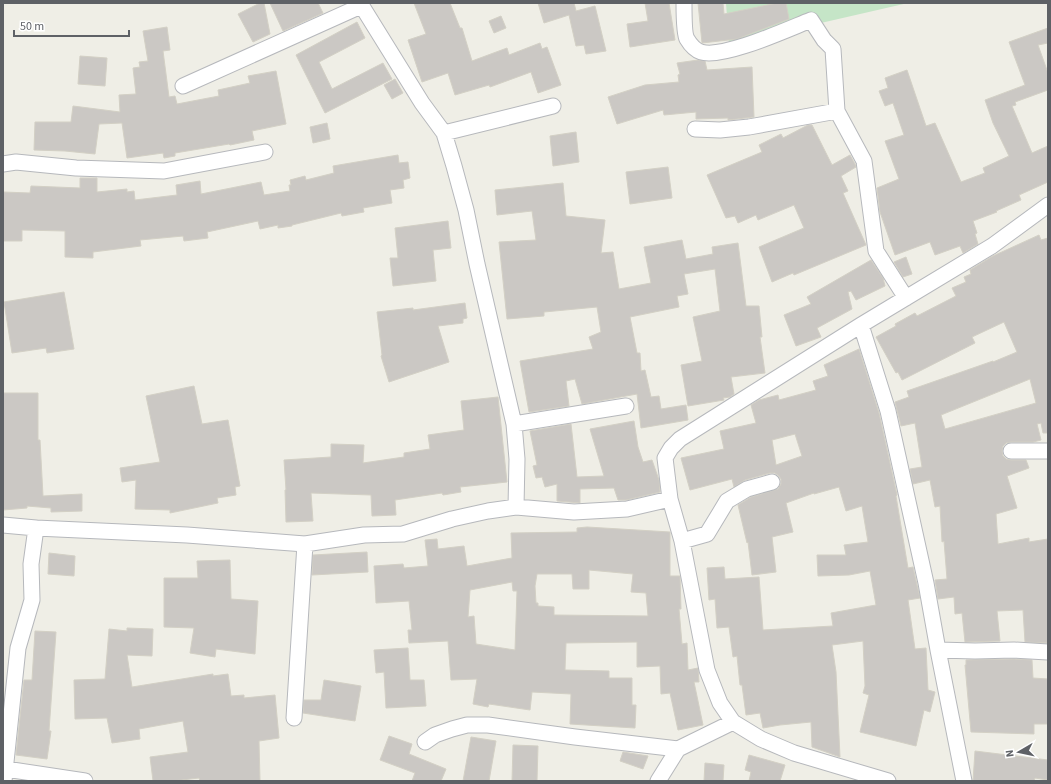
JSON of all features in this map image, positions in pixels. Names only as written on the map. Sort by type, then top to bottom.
[{"type":"street","points":[[183,86],[217,72],[361,4],[422,103],[444,133],[466,210],[476,264],[514,424],[517,459],[516,508]]},
{"type":"street","points":[[683,4],[686,38],[693,47],[701,52],[736,49],[812,20],[824,40],[833,49],[837,111],[864,161],[876,251],[906,298]]},
{"type":"street","points":[[444,133],[553,106]]},
{"type":"street","points":[[695,129],[720,130],[749,127],[837,111]]},
{"type":"street","points":[[3,164],[16,162],[76,168],[164,171],[265,152]]},
{"type":"street","points":[[888,781],[868,778],[794,753],[760,739],[733,722],[720,704],[707,670],[682,541],[670,499],[665,458],[671,448],[680,439],[861,325],[992,246],[1048,205]]},
{"type":"street","points":[[861,325],[890,418],[926,583],[964,781]]},
{"type":"street","points":[[514,424],[626,406]]},
{"type":"street","points":[[1011,451],[1048,451]]},
{"type":"street","points":[[682,541],[707,534],[727,501],[747,489],[772,482]]},
{"type":"street","points":[[3,525],[36,528],[187,535],[305,544],[364,535],[403,534],[452,519],[488,511],[516,508],[574,512],[627,509],[670,499]]},
{"type":"street","points":[[36,528],[30,564],[32,600],[18,648],[5,775],[85,781]]},
{"type":"street","points":[[294,718],[305,544]]},
{"type":"street","points":[[938,650],[1014,650],[1048,652]]},
{"type":"street","points":[[658,781],[678,749],[733,722]]},
{"type":"street","points":[[425,742],[435,735],[452,729],[467,725],[488,725],[678,749]]},
{"type":"green space","points":[[726,3],[908,3],[729,44]]},
{"type":"building","points":[[260,3],[264,3],[270,34],[253,42],[238,14]]},
{"type":"building","points":[[270,3],[318,3],[323,13],[283,31]]},
{"type":"building","points":[[414,3],[450,3],[460,28],[462,28],[472,61],[507,48],[509,55],[540,43],[542,49],[547,47],[561,85],[538,93],[531,72],[490,87],[489,85],[455,95],[448,73],[422,82],[408,40],[426,34]]},
{"type":"building","points":[[538,3],[574,3],[576,11],[595,6],[606,51],[586,54],[584,45],[576,46],[569,15],[544,23]]},
{"type":"building","points":[[645,3],[669,3],[675,40],[630,47],[627,24],[648,21]]},
{"type":"building","points":[[698,3],[723,3],[724,14],[777,3],[786,3],[789,19],[737,39],[702,43]]},
{"type":"building","points":[[501,16],[506,28],[494,33],[489,21]]},
{"type":"building","points":[[357,22],[365,38],[319,62],[332,89],[383,63],[392,79],[325,113],[296,55]]},
{"type":"building","points":[[167,27],[170,50],[163,51],[169,97],[175,96],[177,104],[219,96],[218,90],[250,83],[248,76],[276,71],[286,124],[252,131],[254,140],[175,153],[175,156],[164,158],[163,153],[127,158],[122,123],[99,124],[95,154],[34,150],[35,122],[71,122],[73,106],[120,112],[119,95],[136,94],[133,68],[140,67],[139,62],[148,61],[143,31]]},
{"type":"building","points":[[1048,28],[1048,43],[1038,45],[1048,73],[1048,90],[1015,102],[1016,105],[1012,106],[1032,153],[1048,146],[1048,182],[1019,195],[1021,200],[996,211],[997,212],[973,221],[977,233],[975,234],[978,244],[963,253],[960,246],[935,255],[930,242],[895,255],[880,212],[877,188],[899,179],[885,141],[904,135],[893,103],[885,106],[879,91],[888,88],[885,78],[907,70],[926,126],[935,123],[961,182],[985,173],[983,168],[1009,156],[993,123],[985,100],[1025,85],[1009,42]]},
{"type":"building","points":[[80,56],[107,58],[105,86],[78,84]]},
{"type":"building","points":[[698,60],[705,61],[707,70],[752,67],[754,117],[728,120],[728,118],[696,119],[696,112],[664,115],[663,110],[617,124],[608,97],[645,85],[679,82],[678,75],[680,74],[677,63]]},
{"type":"building","points":[[395,79],[403,93],[392,99],[384,85]]},
{"type":"building","points":[[327,123],[330,139],[313,143],[310,127]]},
{"type":"building","points":[[808,125],[812,125],[832,165],[850,155],[855,164],[856,167],[841,176],[848,191],[843,193],[866,245],[794,275],[793,273],[772,282],[759,247],[804,228],[794,205],[758,220],[756,215],[738,223],[735,216],[726,218],[707,175],[762,152],[759,145],[781,134],[783,138]]},
{"type":"building","points":[[576,132],[579,162],[553,166],[550,136]]},
{"type":"building","points":[[398,155],[399,163],[408,162],[410,178],[403,180],[404,188],[390,190],[392,203],[363,208],[364,212],[342,216],[341,213],[292,226],[278,228],[278,225],[260,229],[258,221],[207,232],[208,238],[184,241],[183,236],[140,240],[141,246],[93,252],[93,258],[65,257],[65,231],[22,230],[22,241],[3,241],[3,192],[30,193],[31,186],[80,188],[80,178],[97,178],[97,192],[127,189],[127,192],[134,191],[135,200],[177,195],[176,185],[200,181],[201,194],[261,182],[264,195],[290,191],[290,180],[305,176],[306,180],[334,173],[333,166]]},
{"type":"building","points":[[668,167],[672,198],[630,204],[626,172]]},
{"type":"building","points":[[563,183],[566,216],[605,220],[601,253],[613,252],[619,289],[651,283],[644,247],[682,240],[686,259],[713,254],[712,247],[738,243],[746,306],[759,306],[762,337],[760,337],[765,373],[731,377],[734,394],[730,397],[723,398],[724,400],[688,406],[681,365],[702,361],[693,317],[720,311],[715,269],[684,274],[688,294],[677,296],[679,307],[630,317],[637,353],[640,353],[641,371],[645,370],[651,397],[659,396],[661,409],[686,405],[688,420],[641,428],[637,394],[582,404],[575,379],[566,381],[569,406],[529,412],[520,361],[593,349],[589,337],[601,332],[597,307],[544,312],[544,316],[507,319],[499,242],[536,240],[532,211],[497,215],[495,190]]},
{"type":"building","points":[[448,221],[451,248],[433,250],[436,281],[393,286],[390,258],[398,258],[395,228]]},
{"type":"building","points":[[1039,235],[1041,240],[1048,238],[1048,433],[1043,433],[1041,423],[1037,424],[1041,440],[1033,442],[1011,442],[1006,443],[1003,446],[1003,456],[1006,459],[1026,460],[1029,468],[1007,476],[1017,508],[996,514],[998,544],[1029,538],[1029,542],[1048,539],[1048,643],[1025,642],[1023,610],[997,611],[1000,641],[965,642],[962,613],[955,614],[954,597],[938,599],[935,580],[947,579],[944,541],[942,542],[940,506],[935,507],[930,480],[913,484],[910,469],[922,467],[915,423],[901,426],[895,402],[909,397],[907,391],[993,362],[1017,352],[1004,322],[972,337],[975,343],[902,380],[898,372],[896,373],[876,337],[915,313],[917,316],[956,296],[952,288],[966,282],[964,277],[971,274],[970,270],[993,256]],"holes":[[[1030,379],[1036,403],[945,429],[941,415]]]},
{"type":"building","points":[[906,257],[912,274],[903,277],[894,262]]},
{"type":"building","points":[[871,260],[883,278],[885,286],[856,300],[851,291],[848,292],[852,309],[817,328],[821,337],[796,346],[784,315],[811,304],[807,297]]},
{"type":"building","points":[[64,292],[74,349],[47,353],[46,348],[12,353],[4,302]]},
{"type":"building","points":[[465,303],[467,318],[463,319],[463,323],[438,326],[449,362],[389,382],[381,356],[377,312],[413,308],[413,310]]},
{"type":"building","points":[[859,349],[879,413],[897,495],[908,568],[913,567],[920,598],[908,600],[915,649],[926,648],[928,690],[935,692],[930,712],[924,710],[916,746],[860,732],[869,695],[863,693],[865,686],[863,641],[832,645],[836,672],[840,757],[812,747],[811,722],[763,728],[760,713],[746,715],[742,685],[740,685],[737,656],[733,657],[729,627],[717,628],[715,599],[709,600],[707,568],[724,567],[725,579],[759,577],[763,630],[833,626],[831,613],[876,605],[870,571],[849,575],[818,576],[817,555],[846,555],[844,545],[868,542],[862,506],[846,511],[839,487],[814,493],[786,503],[793,532],[772,537],[776,572],[752,575],[748,542],[747,543],[738,505],[751,497],[778,489],[781,484],[781,479],[775,473],[770,473],[745,480],[734,487],[732,479],[690,490],[681,458],[724,449],[720,431],[756,423],[751,405],[759,400],[778,395],[779,400],[816,390],[813,381],[828,376],[824,365]],"holes":[[[795,434],[802,456],[776,465],[772,440]]]},
{"type":"building","points":[[194,386],[202,424],[228,420],[240,486],[235,487],[236,495],[217,498],[218,503],[170,513],[170,510],[135,509],[136,480],[122,482],[120,468],[160,462],[146,396]]},
{"type":"building","points":[[3,393],[38,393],[38,440],[40,440],[43,496],[82,494],[82,511],[51,512],[51,508],[27,506],[27,508],[3,510]]},
{"type":"building","points":[[498,397],[507,482],[460,487],[461,492],[443,495],[442,493],[395,500],[396,515],[372,516],[371,495],[311,493],[313,521],[286,522],[284,460],[331,457],[331,444],[364,445],[363,463],[404,457],[404,453],[430,449],[428,435],[464,430],[461,401]]},
{"type":"building","points":[[634,421],[638,447],[643,462],[652,460],[659,480],[660,492],[626,500],[618,500],[614,488],[580,489],[580,503],[557,501],[557,484],[545,487],[542,477],[536,478],[533,466],[537,465],[530,431],[571,424],[577,477],[604,476],[590,429]]},
{"type":"building","points":[[587,527],[670,532],[670,576],[680,576],[681,609],[679,609],[682,644],[687,643],[688,670],[698,668],[699,682],[694,682],[703,725],[678,730],[670,693],[661,694],[660,666],[637,667],[637,642],[566,643],[565,670],[609,671],[609,678],[632,678],[632,705],[636,705],[635,728],[570,724],[571,694],[532,692],[530,710],[489,704],[488,707],[473,704],[477,679],[451,680],[448,641],[409,643],[408,630],[412,630],[409,601],[376,603],[374,566],[403,564],[404,568],[428,566],[425,540],[437,539],[438,549],[464,546],[467,566],[512,558],[511,533],[577,532],[577,528]],"holes":[[[589,570],[633,574],[631,592],[646,593],[648,616],[554,615],[554,607],[538,606],[538,603],[536,603],[535,586],[537,574],[572,574],[573,589],[589,589]],[[512,582],[513,591],[517,591],[515,650],[476,644],[474,616],[468,617],[470,590]]]},
{"type":"building","points":[[367,552],[368,572],[312,575],[313,555]]},
{"type":"building","points":[[49,553],[75,556],[74,576],[48,574]]},
{"type":"building","points":[[230,560],[231,599],[258,601],[255,654],[216,649],[215,657],[190,653],[194,628],[164,627],[164,578],[198,578],[197,561]]},
{"type":"building","points":[[127,628],[153,629],[152,656],[127,655],[132,687],[213,674],[213,676],[228,674],[231,696],[244,695],[244,698],[275,695],[279,738],[259,741],[260,781],[200,781],[199,778],[173,781],[153,781],[150,757],[188,752],[183,721],[139,729],[140,739],[112,743],[107,718],[75,719],[74,680],[105,679],[109,629],[127,631]]},
{"type":"building","points":[[35,631],[56,632],[49,731],[51,731],[47,759],[16,755],[24,680],[32,680]]},
{"type":"building","points":[[408,648],[410,680],[424,680],[426,706],[386,708],[384,672],[376,673],[374,650]]},
{"type":"building","points":[[966,660],[1032,660],[1033,678],[1048,679],[1048,724],[1034,724],[1034,734],[971,732],[965,665]]},
{"type":"building","points":[[324,680],[361,686],[355,721],[303,713],[304,700],[321,700]]},
{"type":"building","points":[[389,736],[412,744],[409,754],[446,769],[441,781],[412,781],[415,773],[380,760]]},
{"type":"building","points":[[471,737],[496,741],[489,781],[463,781]]},
{"type":"building","points":[[513,745],[538,746],[537,781],[512,781]]},
{"type":"building","points":[[975,751],[1048,760],[1048,780],[1035,778],[1034,781],[973,781]]},
{"type":"building","points":[[623,752],[648,756],[643,769],[620,761]]},
{"type":"building","points":[[749,755],[785,765],[780,781],[749,781],[751,772],[745,770]]},
{"type":"building","points":[[705,763],[724,765],[723,781],[704,781]]}]
